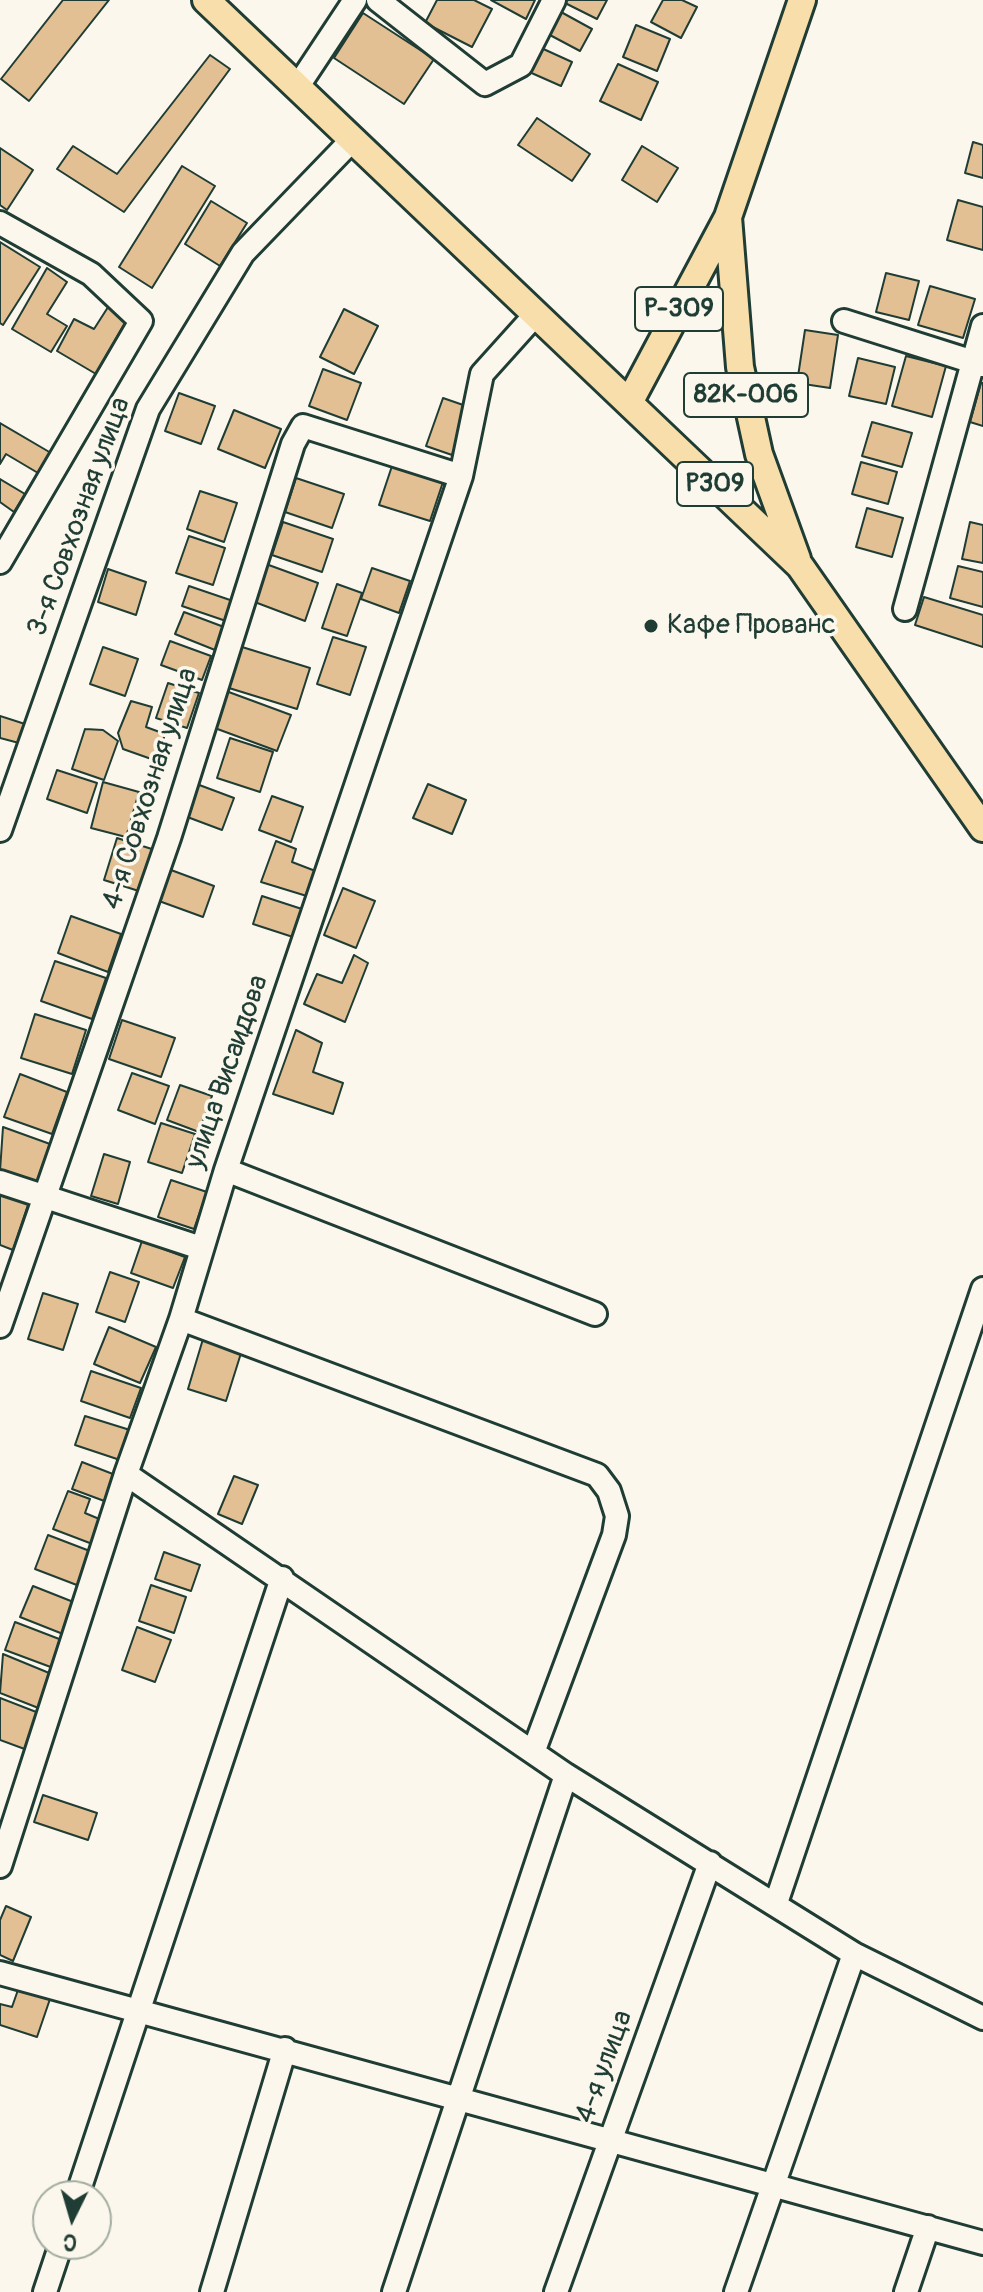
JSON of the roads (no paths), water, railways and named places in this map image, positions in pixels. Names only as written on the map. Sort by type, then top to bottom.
[{"type":"main road","points":[[206,0],[630,401]]},
{"type":"main road","name":"82К-006","points":[[802,0],[728,217],[740,367],[759,454],[800,566],[983,828]]},
{"type":"main road","name":"Р-309","points":[[630,401],[728,217]]},
{"type":"main road","name":"Р309","points":[[630,401],[800,566]]},
{"type":"street","points":[[298,86],[355,0]]},
{"type":"street","points":[[378,0],[485,84],[521,65],[554,0]]},
{"type":"street","name":"3-я Совхозная улица","points":[[0,830],[148,409],[243,253],[353,139]]},
{"type":"street","points":[[0,223],[91,274],[141,321],[0,562]]},
{"type":"street","name":"улица Висаидова","points":[[0,1866],[126,1474],[181,1319],[226,1170],[461,476],[482,374],[536,314]]},
{"type":"street","points":[[844,321],[978,363]]},
{"type":"street","points":[[905,609],[978,363],[983,326]]},
{"type":"street","name":"4-я Совхозная улица","points":[[0,1326],[169,838],[293,444],[303,426],[461,476]]},
{"type":"street","points":[[226,1170],[595,1314]]},
{"type":"street","points":[[0,1182],[201,1248]]},
{"type":"street","points":[[776,1903],[983,1289]]},
{"type":"street","points":[[181,1319],[597,1475],[609,1491],[617,1516],[614,1535],[534,1750]]},
{"type":"street","points":[[126,1474],[534,1750],[566,1775],[854,1954],[983,2018]]},
{"type":"street","points":[[82,2180],[282,1578]]},
{"type":"street","points":[[394,2292],[461,2099],[566,1775]]},
{"type":"street","name":"4-я улица","points":[[556,2292],[710,1863]]},
{"type":"street","points":[[736,2292],[854,1954]]},
{"type":"street","points":[[0,1973],[285,2049],[610,2142],[774,2183],[983,2243]]},
{"type":"street","points":[[212,2292],[285,2049]]},
{"type":"street","points":[[906,2292],[928,2227]]},
{"type":"street","points":[[45,2292],[56,2260]]},
{"type":"place","name":"Кафе Прованс","points":[[651,626]]}]
